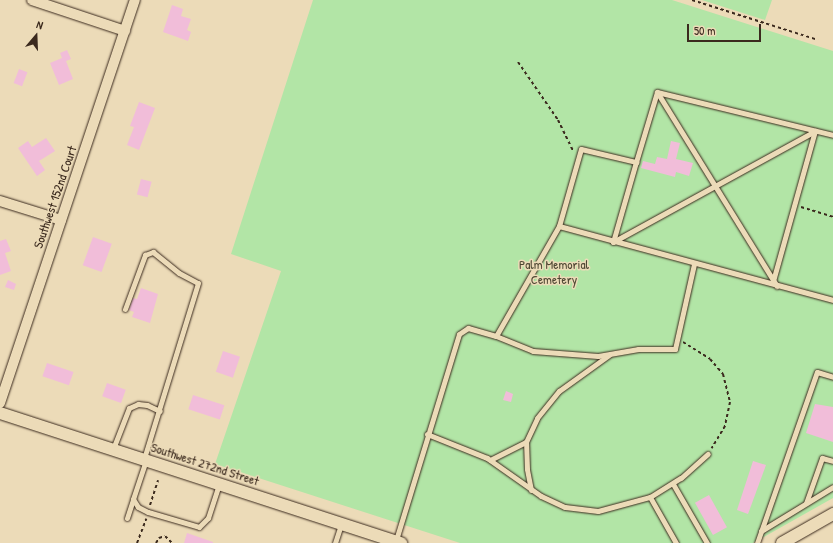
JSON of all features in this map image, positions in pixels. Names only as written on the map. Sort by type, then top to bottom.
[{"type":"street","points":[[32,0],[125,31]]},
{"type":"street","name":"Southwest 152nd Court","points":[[0,403],[135,0]]},
{"type":"street","points":[[0,201],[61,220]]},
{"type":"street","name":"Southwest 272nd Street","points":[[0,413],[398,542]]},
{"type":"street","points":[[782,543],[833,514]]},
{"type":"lane","points":[[657,92],[833,135]]},
{"type":"lane","points":[[613,242],[657,92]]},
{"type":"lane","points":[[657,92],[716,185],[774,283]]},
{"type":"lane","points":[[613,242],[815,131]]},
{"type":"lane","points":[[774,283],[815,131]]},
{"type":"lane","points":[[496,336],[559,226],[581,149],[636,162]]},
{"type":"lane","points":[[559,226],[694,264],[774,283],[833,300]]},
{"type":"lane","points":[[125,308],[145,255],[152,252],[179,273],[198,283],[127,518]]},
{"type":"lane","points":[[398,542],[427,434],[459,334],[468,328],[496,336],[533,351],[598,356],[638,349],[675,349],[694,264]]},
{"type":"lane","points":[[531,490],[527,469],[526,442],[537,418],[558,392],[612,353]]},
{"type":"lane","points":[[757,543],[817,372],[833,377]]},
{"type":"lane","points":[[113,449],[129,408],[138,404],[147,405],[160,411]]},
{"type":"lane","points":[[427,434],[490,460],[531,490],[565,507],[598,511],[650,496],[673,484],[708,454]]},
{"type":"lane","points":[[490,460],[526,442]]},
{"type":"lane","points":[[806,503],[822,458],[833,461]]},
{"type":"lane","points":[[133,500],[138,507],[148,512],[199,527],[208,518],[220,484]]},
{"type":"lane","points":[[673,484],[707,543]]},
{"type":"lane","points":[[761,531],[833,487]]},
{"type":"lane","points":[[650,496],[676,543]]},
{"type":"lane","points":[[335,543],[341,524]]},
{"type":"path","points":[[692,0],[818,40]]},
{"type":"path","points":[[518,62],[558,120],[578,162]]},
{"type":"path","points":[[794,205],[833,217]]},
{"type":"path","points":[[677,338],[710,359],[723,374],[730,402],[725,426],[708,454]]},
{"type":"path","points":[[149,509],[158,480]]},
{"type":"path","points":[[137,543],[146,516]]},
{"type":"path","points":[[156,543],[159,538],[165,536],[172,543]]},
{"type":"green space","name":"Palm Memorial Cemetery","points":[[313,0],[672,0],[833,51],[833,498],[753,543],[460,543],[215,464],[281,271],[231,254]]},
{"type":"green space","points":[[702,0],[772,0],[765,20]]},
{"type":"building","points":[[172,5],[183,9],[181,16],[191,19],[187,30],[191,32],[188,41],[163,32]]},
{"type":"building","points":[[67,50],[71,59],[66,61],[73,79],[59,85],[50,63],[62,58],[60,53]]},
{"type":"building","points":[[19,69],[27,72],[22,86],[14,83]]},
{"type":"building","points":[[139,102],[155,108],[139,150],[127,145],[134,127],[130,126]]},
{"type":"building","points":[[46,138],[55,151],[39,161],[45,170],[37,176],[18,148],[28,141],[32,147]]},
{"type":"building","points":[[671,141],[680,143],[676,159],[693,163],[689,176],[676,172],[675,177],[641,168],[643,161],[655,164],[657,157],[667,159]]},
{"type":"building","points":[[141,179],[152,182],[147,197],[137,194]]},
{"type":"building","points":[[93,237],[112,244],[102,272],[83,265]]},
{"type":"building","points":[[6,239],[11,251],[5,253],[11,271],[0,275],[0,241]]},
{"type":"building","points":[[8,280],[16,284],[14,290],[5,287]]},
{"type":"building","points":[[141,288],[158,294],[150,323],[132,317],[134,312],[129,310],[133,298],[137,299]]},
{"type":"building","points":[[223,351],[240,357],[233,378],[216,372]]},
{"type":"building","points":[[47,363],[73,372],[69,385],[42,376]]},
{"type":"building","points":[[107,383],[126,390],[121,403],[102,396]]},
{"type":"building","points":[[506,391],[513,394],[511,402],[503,400]]},
{"type":"building","points":[[193,395],[224,405],[220,419],[188,409]]},
{"type":"building","points":[[815,404],[833,407],[833,442],[806,433]]},
{"type":"building","points":[[753,461],[766,465],[748,514],[737,510]]},
{"type":"building","points":[[709,495],[727,527],[713,535],[695,503]]},
{"type":"building","points":[[187,533],[213,542],[213,543],[184,543]]}]
